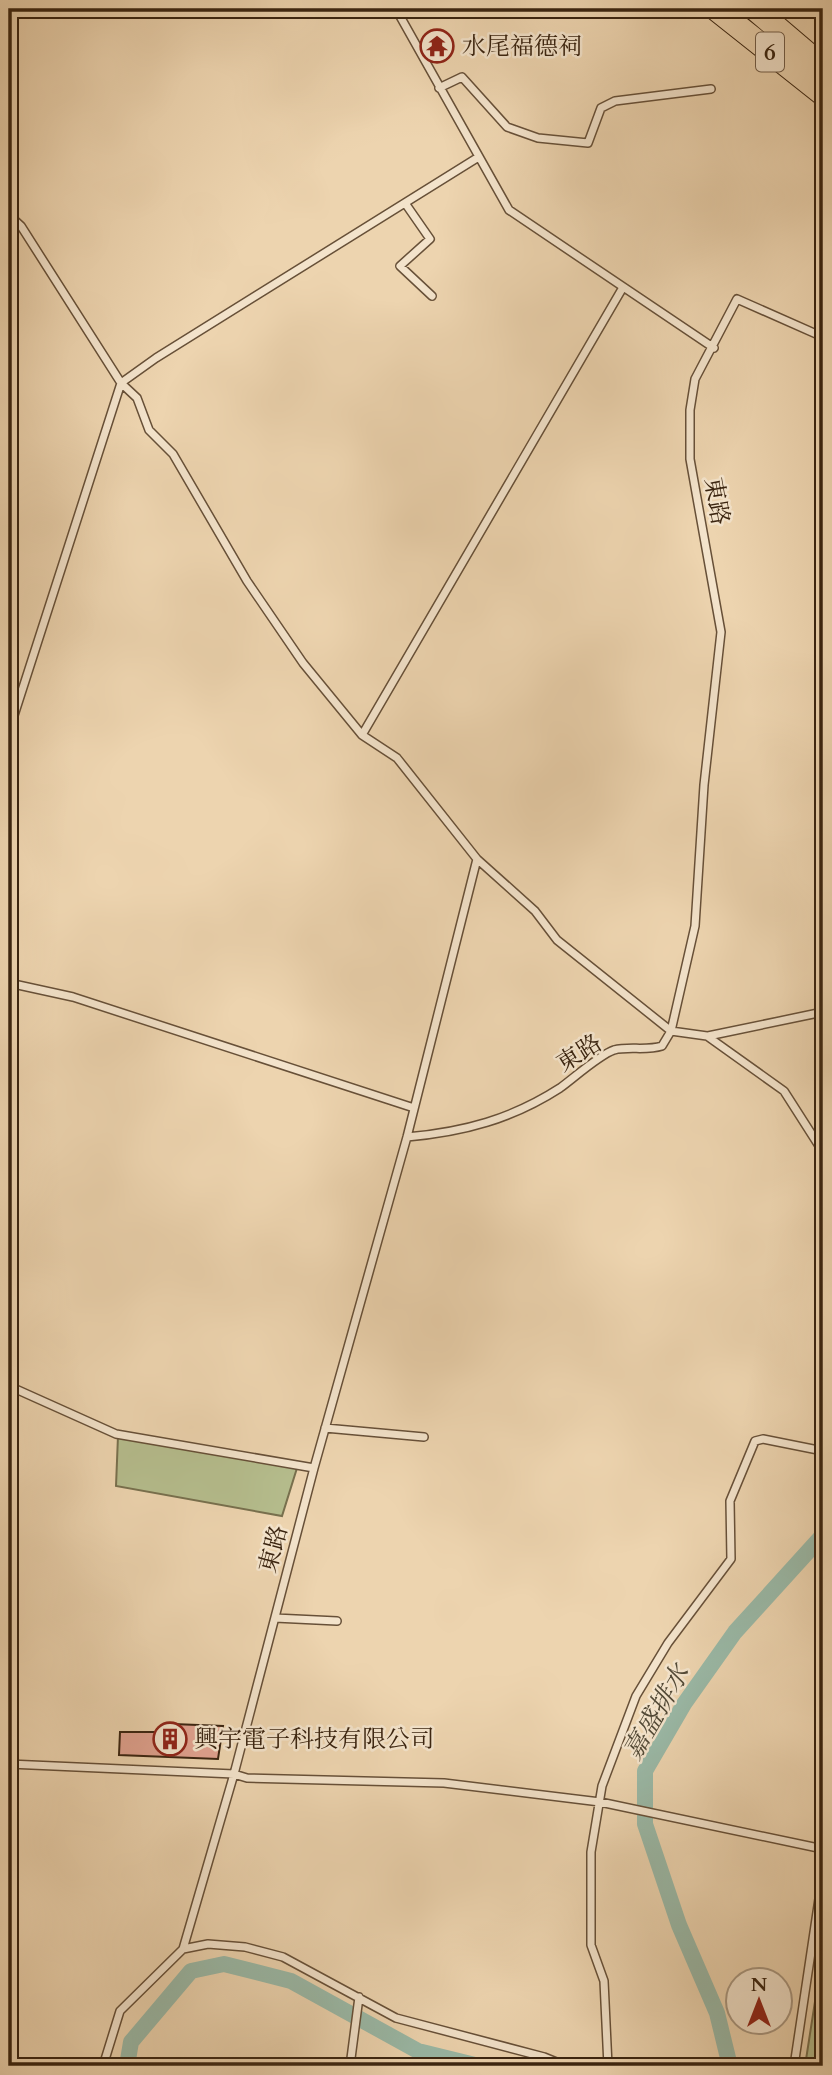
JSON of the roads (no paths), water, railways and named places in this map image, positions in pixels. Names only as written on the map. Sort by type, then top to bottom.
[{"type":"main road","name":"6","points":[[716,9],[823,94]]},
{"type":"main road","name":"6","points":[[755,9],[823,67]]},
{"type":"lane","points":[[396,9],[477,158],[509,210],[622,289],[714,348]]},
{"type":"lane","points":[[439,88],[463,77],[507,127],[538,138],[588,143],[601,108],[615,101],[711,89]]},
{"type":"lane","points":[[9,731],[121,383],[156,358],[477,158]]},
{"type":"lane","points":[[405,203],[430,239],[400,266],[432,296]]},
{"type":"lane","points":[[9,215],[21,226],[121,383],[137,398],[149,430],[173,454],[268,612],[303,663],[362,735],[397,758],[477,859],[535,911],[556,940],[671,1031],[707,1036],[823,1012]]},
{"type":"lane","points":[[362,735],[622,289]]},
{"type":"lane","name":"東路","points":[[103,2066],[120,2011],[183,1949],[234,1774],[314,1468],[407,1137],[457,1132],[512,1116],[559,1089],[613,1051],[650,1050],[662,1046],[671,1031],[695,926],[704,785],[721,632],[690,459],[690,410],[695,379],[714,348],[737,299],[823,337]]},
{"type":"lane","points":[[407,1137],[477,859]]},
{"type":"lane","points":[[9,983],[73,997],[414,1108]]},
{"type":"lane","points":[[707,1036],[784,1091],[823,1152]]},
{"type":"lane","points":[[9,1386],[116,1434],[314,1468]]},
{"type":"lane","points":[[325,1429],[424,1437]]},
{"type":"lane","points":[[608,2066],[604,1981],[591,1945],[591,1852],[602,1786],[636,1696],[668,1643],[732,1559],[730,1501],[755,1441],[763,1439],[823,1451]]},
{"type":"lane","points":[[275,1618],[337,1621]]},
{"type":"lane","points":[[9,1764],[234,1774],[247,1778],[444,1783],[600,1802],[823,1849]]},
{"type":"lane","points":[[794,2066],[823,1872]]},
{"type":"lane","points":[[183,1949],[208,1944],[245,1947],[283,1957],[396,2018],[544,2057],[566,2066]]},
{"type":"lane","points":[[350,2066],[359,1997]]},
{"type":"waterway","name":"嘉盛排水","points":[[725,2066],[728,2058],[717,2013],[679,1925],[645,1824],[645,1771],[684,1704],[735,1632],[823,1535]]},
{"type":"waterway","name":"嘉盛排水","points":[[127,2066],[131,2042],[191,1971],[224,1964],[291,1981],[418,2051],[479,2066]]},
{"type":"place","name":"水尾福德祠","points":[[437,46]]},
{"type":"place","name":"興宇電子科技有限公司","points":[[170,1739]]}]
